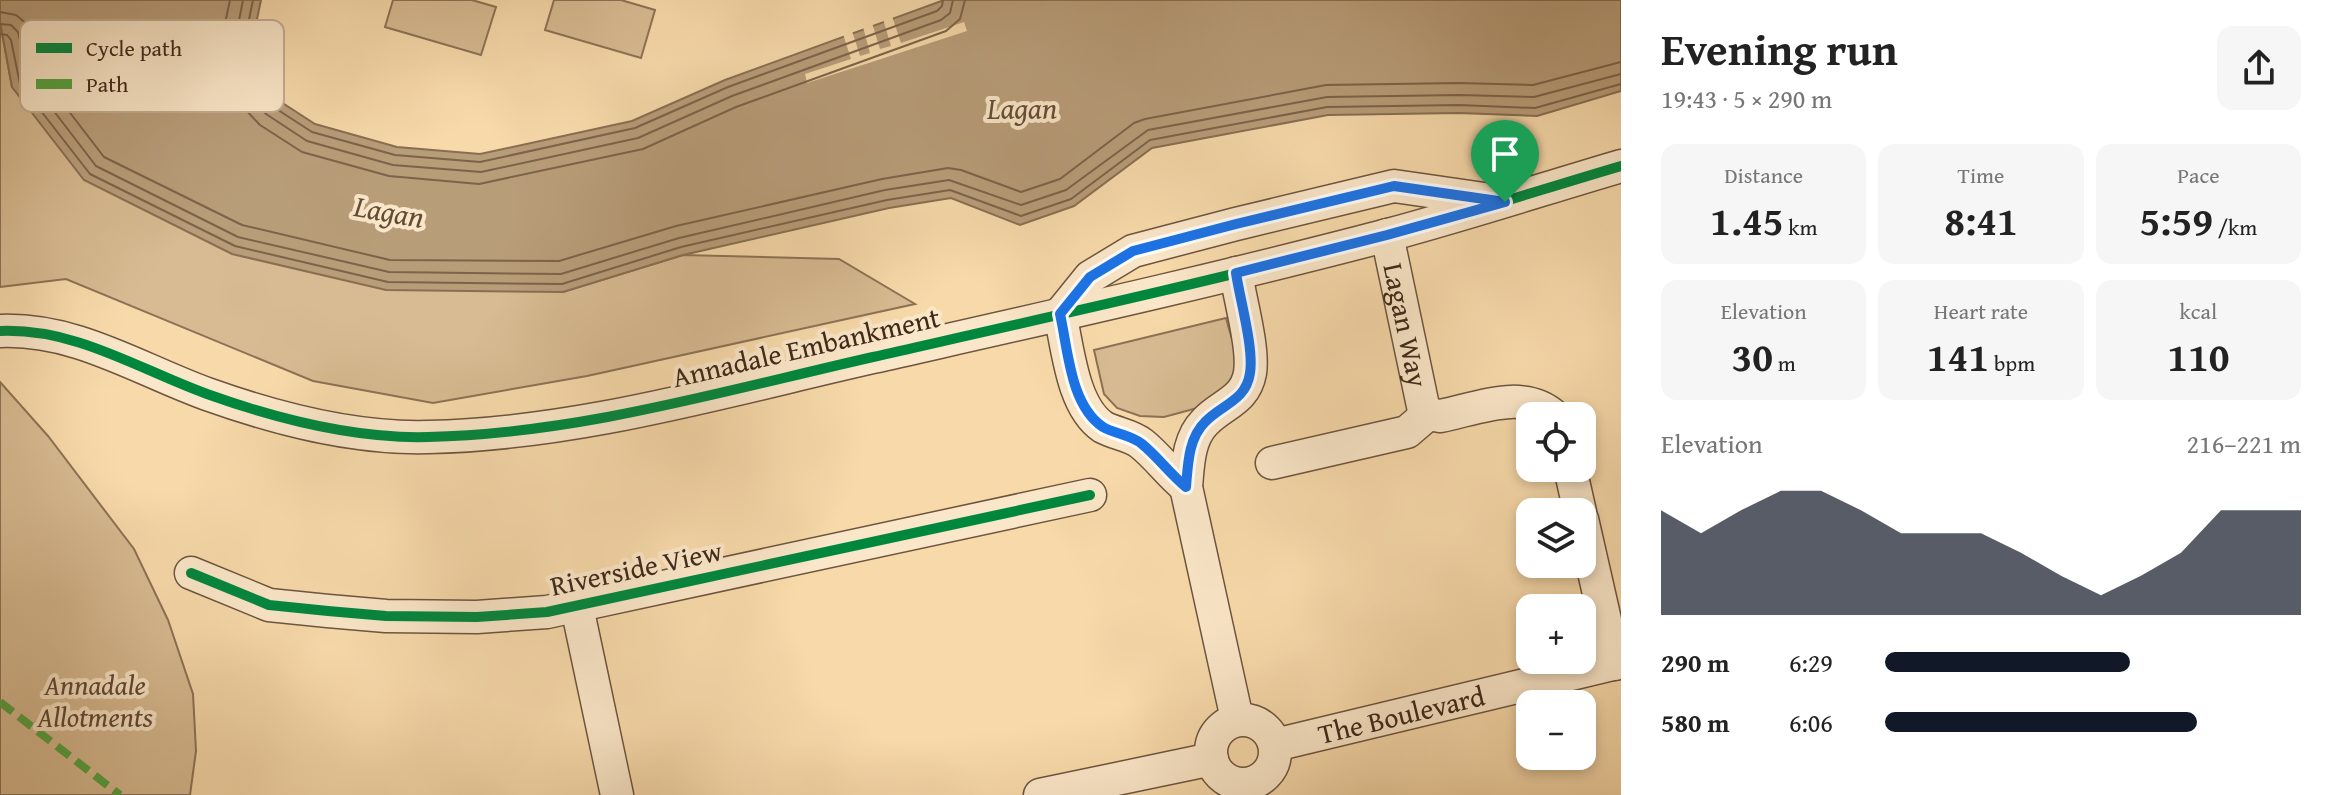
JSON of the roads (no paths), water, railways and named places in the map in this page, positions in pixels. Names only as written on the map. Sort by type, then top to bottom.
[{"type":"street","name":"Annadale Embankment","points":[[0,331],[22,330],[57,335],[92,345],[206,393],[278,417],[350,432],[426,438],[562,426],[1236,273],[1387,235],[1621,166]]},
{"type":"street","points":[[1186,487],[1141,442],[1105,428],[1087,411],[1078,390],[1060,314],[1090,277],[1133,251],[1394,186],[1505,202]]},
{"type":"street","name":"Lagan Way","points":[[1387,235],[1423,406],[1428,414],[1440,416],[1514,401],[1530,402]]},
{"type":"street","points":[[1236,273],[1250,374],[1235,402],[1205,421],[1195,434],[1186,487],[1237,719]]},
{"type":"street","name":"Lagan Way","points":[[1272,463],[1407,432],[1428,414]]},
{"type":"street","name":"Riverside View","points":[[191,573],[269,605],[371,615],[477,617],[577,607],[1090,495]]},
{"type":"street","points":[[1596,575],[1618,663]]},
{"type":"street","points":[[577,607],[617,795]]},
{"type":"street","name":"The Boulevard","points":[[1275,745],[1618,663]]},
{"type":"street","points":[[1237,719],[1257,722],[1272,735],[1275,745],[1274,764],[1251,789],[1222,777],[1212,759],[1211,749],[1219,730],[1237,719]]},
{"type":"street","points":[[1040,795],[1212,759]]},
{"type":"water","name":"Lagan","points":[[0,0],[261,0],[257,20],[20,20],[20,97],[12,87],[0,22]]},
{"type":"water","name":"Lagan","points":[[944,0],[1621,0],[1621,91],[1537,116],[1459,113],[1328,115],[1152,148],[1074,206],[1020,225],[951,198],[889,208],[683,255],[563,292],[386,290],[232,254],[84,180],[31,112],[284,112],[284,104],[315,124],[397,147],[480,154],[632,121],[725,80]]},
{"type":"park label","name":"Annadale Allotments","points":[[95,701]]}]
